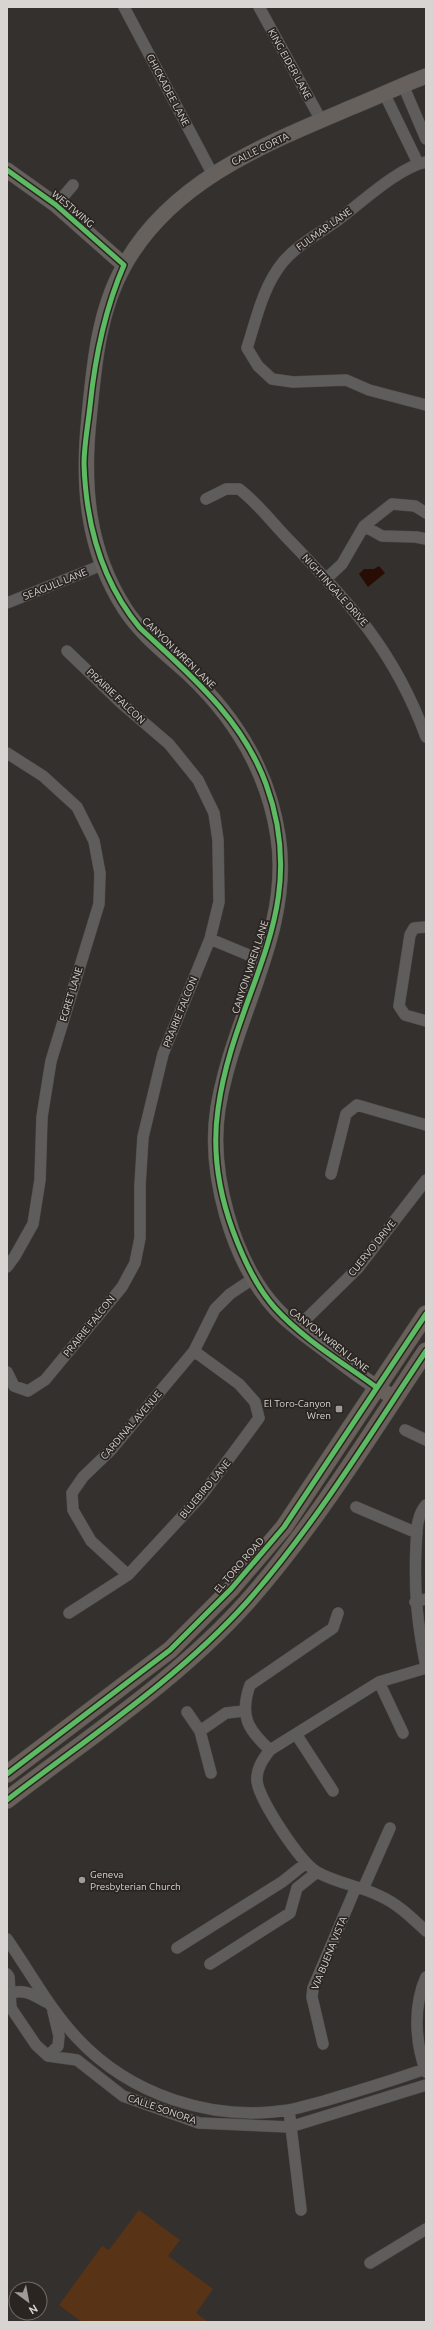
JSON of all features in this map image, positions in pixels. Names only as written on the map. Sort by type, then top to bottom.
[{"type":"main road","name":"EL TORO ROAD","points":[[7,1774],[170,1650],[231,1589],[284,1527],[426,1314]]},
{"type":"main road","points":[[7,1800],[183,1665],[246,1603],[300,1539],[426,1351]]},
{"type":"street","name":"CHICKADEE LANE","points":[[124,7],[212,173]]},
{"type":"street","name":"KING EIDER LANE","points":[[259,7],[321,120]]},
{"type":"street","name":"CALLE CORTA","points":[[124,265],[170,207],[212,173],[321,120],[426,76]]},
{"type":"street","points":[[403,85],[426,140],[410,146]]},
{"type":"street","points":[[384,93],[410,146],[422,162]]},
{"type":"street","name":"FULMAR LANE","points":[[422,162],[404,170],[336,221],[302,244],[282,263],[268,286],[247,348],[258,366],[272,379],[293,382],[346,380],[369,390],[426,405]]},
{"type":"street","name":"WESTWING","points":[[7,170],[56,205],[124,265]]},
{"type":"street","points":[[56,205],[73,185]]},
{"type":"street","name":"CANYON WREN LANE","points":[[124,265],[111,294],[97,347],[84,463],[88,508],[102,565],[118,598],[140,628],[223,709],[247,743],[266,782],[276,823],[281,862],[278,907],[263,961],[230,1059],[218,1110],[217,1165],[226,1210],[238,1245],[254,1278],[274,1307],[297,1328],[376,1388],[395,1398]]},
{"type":"street","name":"NIGHTINGALE DRIVE","points":[[206,499],[226,490],[238,489],[327,578],[364,621],[394,666],[411,697],[426,737]]},
{"type":"street","points":[[327,578],[342,564],[364,526],[392,504],[415,506],[426,513]]},
{"type":"street","points":[[364,526],[382,536],[426,539]]},
{"type":"street","name":"SEAGULL LANE","points":[[7,604],[102,565]]},
{"type":"street","name":"PRAIRIE FALCON","points":[[7,1372],[14,1386],[28,1391],[45,1380],[122,1287],[135,1263],[140,1238],[140,1185],[143,1137],[163,1054],[210,939],[219,902],[218,840],[214,813],[198,780],[169,744],[120,702],[68,651]]},
{"type":"street","name":"EGRET LANE","points":[[7,754],[43,776],[78,807],[94,841],[100,873],[99,904],[51,1061],[42,1117],[40,1180],[33,1224],[7,1267]]},
{"type":"street","points":[[426,927],[414,928],[410,935],[400,1006],[401,1011],[405,1015],[426,1021]]},
{"type":"street","points":[[210,939],[263,961]]},
{"type":"street","points":[[331,1174],[346,1114],[357,1105],[426,1125]]},
{"type":"street","name":"CUERVO DRIVE","points":[[297,1328],[358,1268],[426,1180]]},
{"type":"street","name":"CARDINAL AVENUE","points":[[128,1575],[91,1541],[72,1510],[72,1492],[83,1477],[111,1450],[194,1351],[215,1309],[230,1294],[254,1278]]},
{"type":"street","name":"BLUEBIRD LANE","points":[[69,1613],[128,1575],[202,1495],[259,1418],[256,1402],[239,1384],[194,1351]]},
{"type":"street","points":[[405,1430],[426,1440]]},
{"type":"street","points":[[426,1505],[420,1514],[417,1533],[420,1600],[426,1668],[379,1682],[270,1750],[258,1770],[259,1788],[297,1853],[306,1863],[317,1872],[381,1896],[400,1908],[426,1931]]},
{"type":"street","points":[[356,1507],[417,1533]]},
{"type":"street","points":[[270,1750],[250,1729],[244,1711],[250,1685],[332,1628],[338,1612]]},
{"type":"street","points":[[379,1682],[403,1733]]},
{"type":"street","points":[[200,1730],[226,1713],[244,1711]]},
{"type":"street","points":[[187,1712],[200,1730],[211,1773]]},
{"type":"street","points":[[296,1734],[333,1791]]},
{"type":"street","name":"VIA BUENA VISTA","points":[[323,2044],[312,1998],[313,1988],[359,1888],[390,1828]]},
{"type":"street","points":[[177,1948],[282,1882],[306,1863]]},
{"type":"street","points":[[210,1964],[290,1913],[296,1888],[317,1872]]},
{"type":"street","points":[[282,1882],[294,1896]]},
{"type":"street","name":"CALLE SONORA","points":[[7,1939],[51,2006],[99,2060],[131,2081],[176,2102],[223,2113],[288,2110],[425,2071]]},
{"type":"street","points":[[7,1974],[11,1993],[11,2008],[36,2045],[48,2056]]},
{"type":"street","points":[[425,2071],[417,2026],[418,2003],[426,1977]]},
{"type":"street","name":"CALLE SONORA","points":[[11,1993],[22,1990],[51,2006],[59,2036],[58,2046],[48,2056]]},
{"type":"street","name":"CALLE SONORA","points":[[48,2056],[77,2060],[124,2096],[199,2123],[290,2127],[426,2085]]},
{"type":"street","points":[[288,2110],[301,2210]]},
{"type":"street","points":[[370,2263],[426,2229]]},
{"type":"shaded area","points":[[379,566],[385,573],[368,587],[359,574],[364,569],[374,569]]},
{"type":"shaded area","points":[[139,2210],[180,2240],[168,2256],[213,2289],[196,2313],[208,2322],[82,2322],[59,2305],[102,2246],[109,2250]]},
{"type":"cycle path","points":[[7,170],[56,205],[124,265],[117,282],[101,334],[85,442],[85,486],[92,530],[106,571],[126,610],[140,628],[177,662],[212,698],[243,738],[256,760],[266,784],[278,830],[281,872],[276,912],[266,950],[239,1026],[227,1066],[216,1124],[216,1156],[228,1217],[246,1262],[268,1300],[286,1319],[310,1340],[376,1387]]},
{"type":"cycle path","points":[[7,1774],[170,1650],[231,1589],[284,1527],[426,1314]]},
{"type":"cycle path","points":[[7,1800],[101,1730],[162,1682],[192,1657],[247,1602],[296,1542],[341,1480],[426,1351]]},
{"type":"place","name":"El Toro-Canyon Wren","points":[[339,1409]]},
{"type":"place","name":"Geneva Presbyterian Church","points":[[82,1880]]}]
